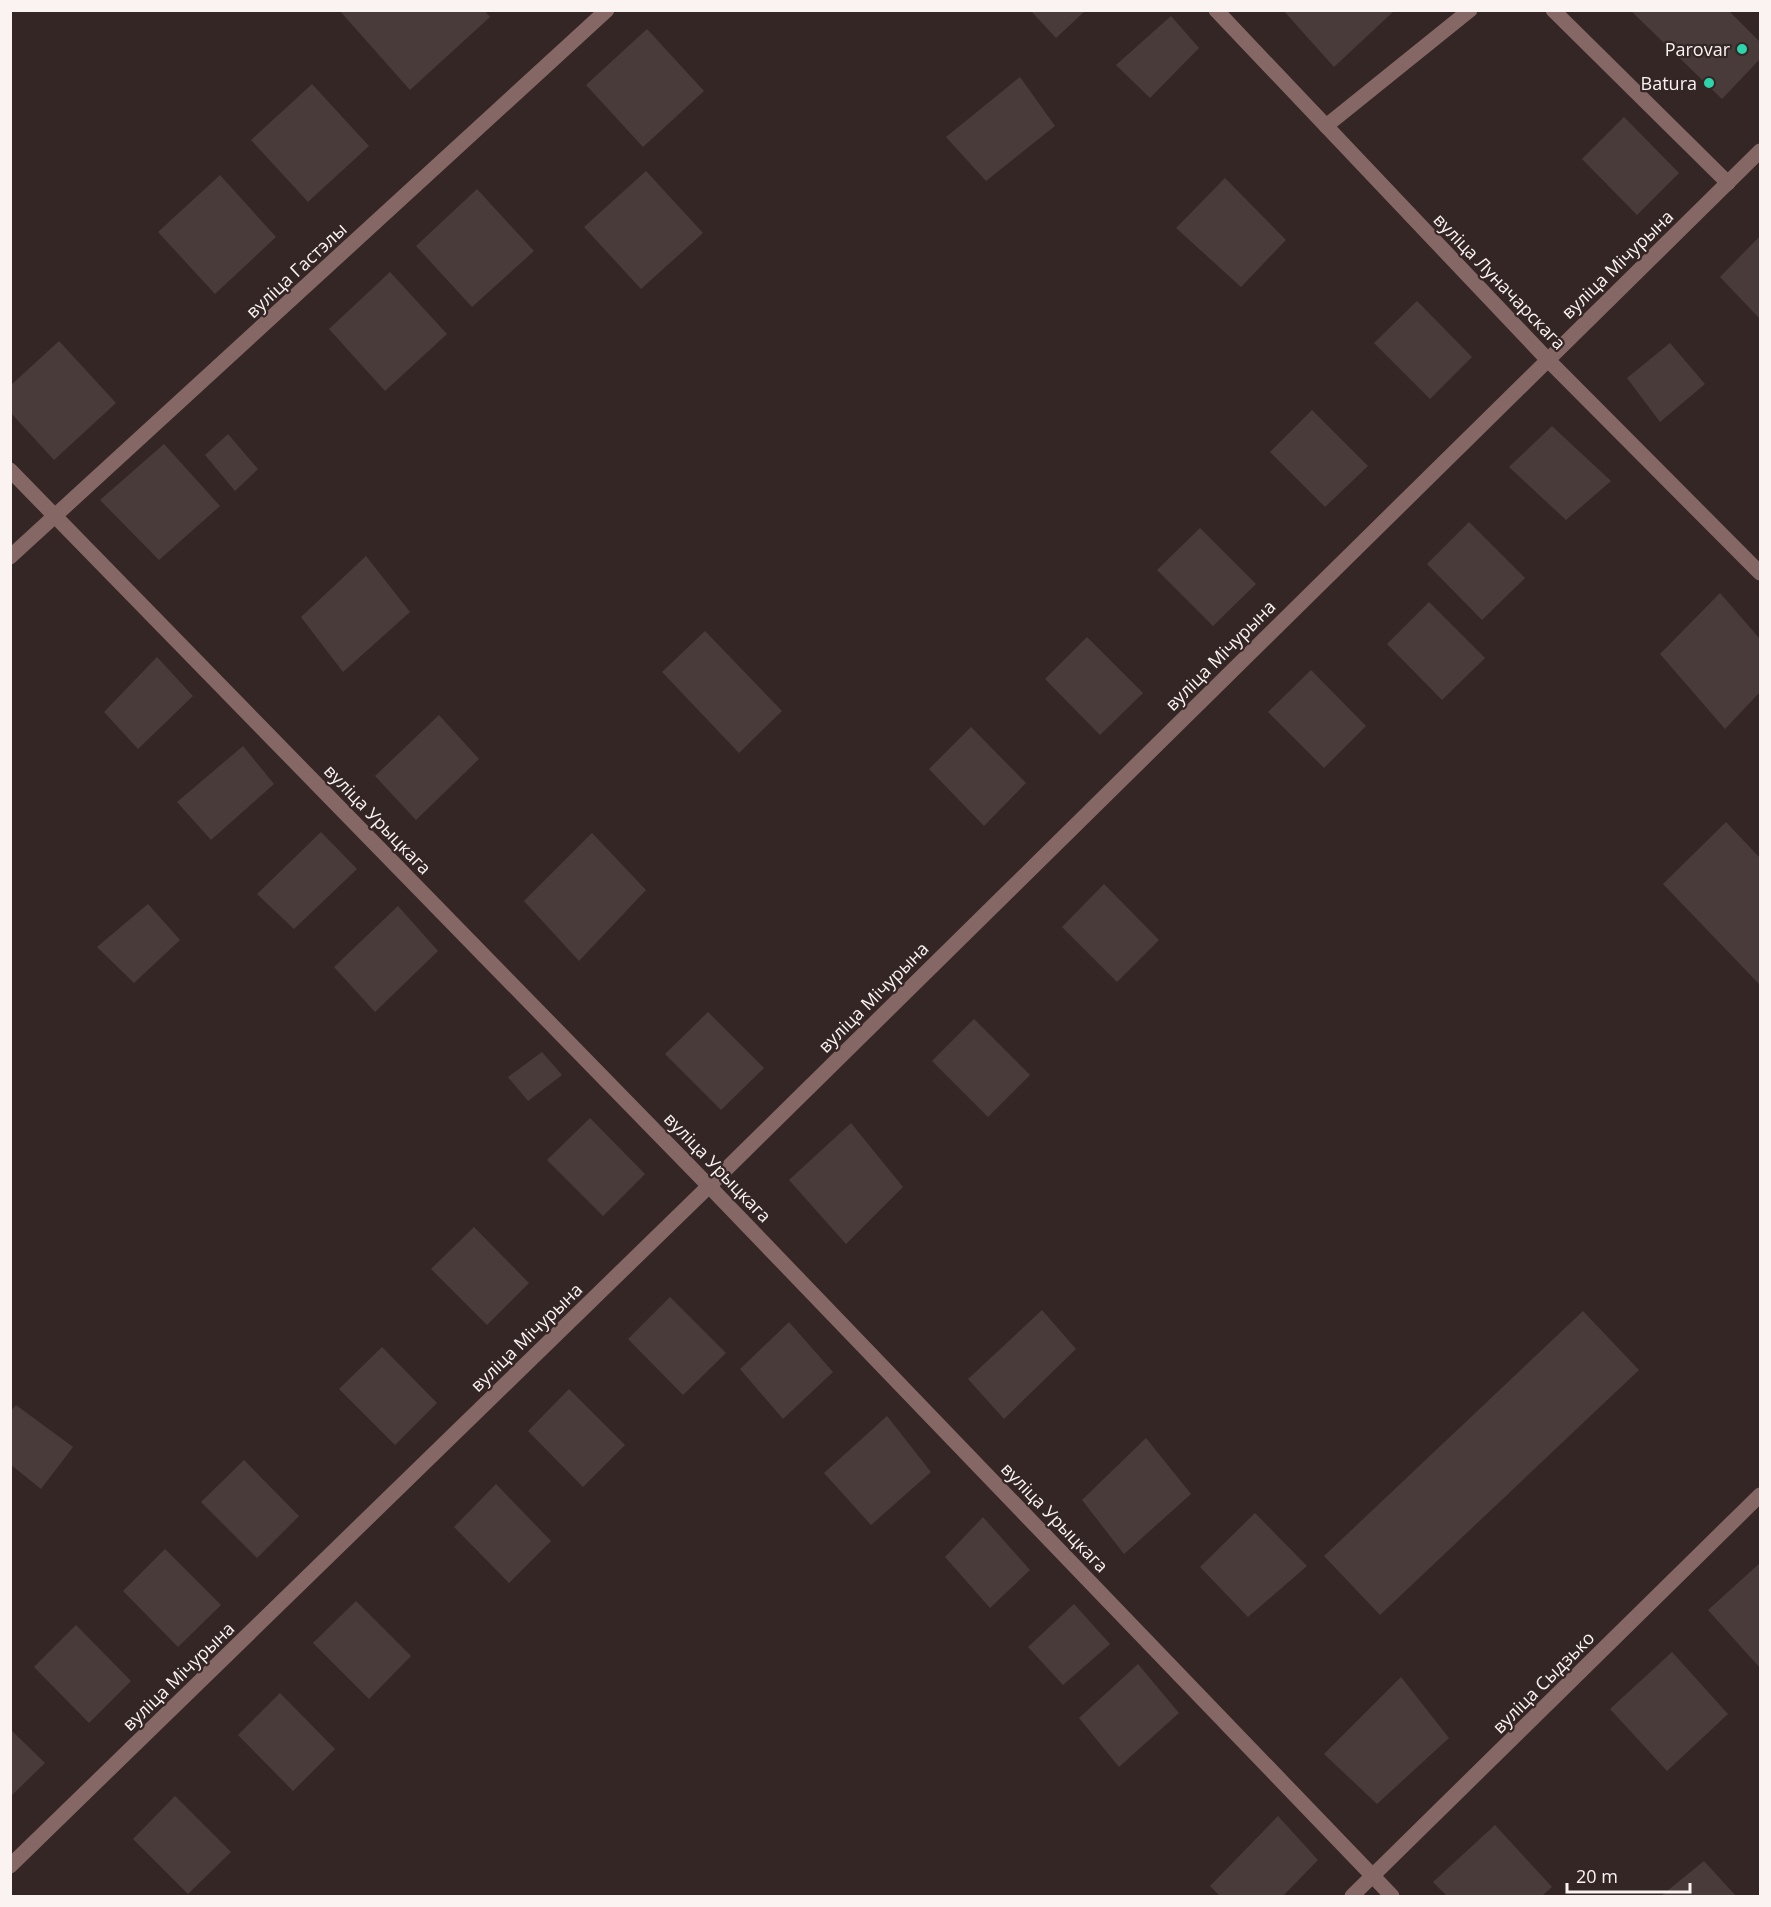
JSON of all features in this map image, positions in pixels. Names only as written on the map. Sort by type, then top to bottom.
[{"type":"street","name":"вуліца Гастэлы","points":[[10,557],[56,518],[607,10]]},
{"type":"street","name":"вуліца Луначарскага","points":[[1216,10],[1548,359],[1761,573]]},
{"type":"street","points":[[1326,126],[1470,10]]},
{"type":"street","points":[[1553,10],[1728,183]]},
{"type":"street","name":"вуліца Мічурына","points":[[10,1866],[709,1186],[1761,151]]},
{"type":"street","name":"вуліца Урыцкага","points":[[10,470],[709,1186],[1392,1896]]},
{"type":"street","name":"вуліца Сыдзько","points":[[1353,1896],[1761,1495]]},
{"type":"building","points":[[339,10],[484,10],[490,17],[410,90]]},
{"type":"building","points":[[1030,10],[1086,10],[1056,38]]},
{"type":"building","points":[[1283,10],[1395,10],[1334,67]]},
{"type":"building","points":[[1630,10],[1728,10],[1760,42],[1760,59],[1722,99]]},
{"type":"building","points":[[1171,16],[1199,48],[1150,98],[1116,65]]},
{"type":"building","points":[[647,29],[704,91],[643,147],[586,85]]},
{"type":"building","points":[[1020,77],[1055,126],[986,181],[946,137]]},
{"type":"building","points":[[312,84],[369,146],[308,202],[251,140]]},
{"type":"building","points":[[1624,117],[1679,173],[1637,215],[1582,159]]},
{"type":"building","points":[[646,171],[703,233],[641,289],[584,227]]},
{"type":"building","points":[[220,175],[276,237],[215,294],[158,232]]},
{"type":"building","points":[[1225,178],[1286,240],[1241,287],[1176,228]]},
{"type":"building","points":[[477,189],[534,251],[472,307],[416,246]]},
{"type":"building","points":[[1760,236],[1760,319],[1720,277]]},
{"type":"building","points":[[390,272],[447,334],[385,391],[329,329]]},
{"type":"building","points":[[1417,301],[1472,357],[1430,399],[1374,343]]},
{"type":"building","points":[[59,341],[116,403],[54,460],[10,412],[10,386]]},
{"type":"building","points":[[1670,343],[1705,384],[1660,422],[1627,378]]},
{"type":"building","points":[[1312,410],[1368,466],[1325,507],[1270,452]]},
{"type":"building","points":[[1552,426],[1611,481],[1566,520],[1509,467]]},
{"type":"building","points":[[228,434],[258,469],[235,491],[205,455]]},
{"type":"building","points":[[164,444],[220,506],[159,560],[100,500]]},
{"type":"building","points":[[1469,522],[1525,578],[1482,620],[1427,564]]},
{"type":"building","points":[[1200,528],[1256,584],[1213,626],[1157,570]]},
{"type":"building","points":[[366,556],[410,612],[343,672],[301,617]]},
{"type":"building","points":[[1720,593],[1760,639],[1760,692],[1725,729],[1660,654]]},
{"type":"building","points":[[1429,602],[1485,658],[1442,700],[1387,644]]},
{"type":"building","points":[[705,631],[782,711],[739,753],[662,672]]},
{"type":"building","points":[[1087,637],[1143,693],[1100,735],[1045,679]]},
{"type":"building","points":[[157,657],[193,696],[138,749],[104,712]]},
{"type":"building","points":[[1311,670],[1366,726],[1324,768],[1268,712]]},
{"type":"building","points":[[439,715],[479,759],[416,820],[375,776]]},
{"type":"building","points":[[971,727],[1026,783],[984,826],[929,769]]},
{"type":"building","points":[[243,746],[274,784],[211,840],[177,802]]},
{"type":"building","points":[[1726,822],[1760,858],[1760,985],[1663,884]]},
{"type":"building","points":[[321,832],[357,869],[294,929],[257,894]]},
{"type":"building","points":[[592,833],[646,890],[579,961],[524,901]]},
{"type":"building","points":[[1104,884],[1159,940],[1117,982],[1062,927]]},
{"type":"building","points":[[148,904],[180,940],[134,983],[97,947]]},
{"type":"building","points":[[398,906],[438,951],[375,1012],[334,967]]},
{"type":"building","points":[[708,1012],[764,1068],[721,1110],[665,1054]]},
{"type":"building","points":[[974,1019],[1030,1075],[988,1117],[932,1061]]},
{"type":"building","points":[[542,1052],[562,1075],[528,1101],[508,1077]]},
{"type":"building","points":[[590,1118],[645,1174],[603,1216],[547,1160]]},
{"type":"building","points":[[851,1123],[903,1187],[846,1244],[789,1180]]},
{"type":"building","points":[[474,1227],[529,1283],[487,1325],[431,1269]]},
{"type":"building","points":[[670,1297],[726,1353],[683,1395],[628,1339]]},
{"type":"building","points":[[1042,1310],[1076,1349],[1004,1419],[968,1379]]},
{"type":"building","points":[[1583,1311],[1639,1370],[1380,1615],[1324,1556]]},
{"type":"building","points":[[789,1322],[833,1372],[783,1419],[740,1369]]},
{"type":"building","points":[[382,1347],[437,1403],[395,1445],[339,1389]]},
{"type":"building","points":[[569,1389],[625,1445],[583,1487],[528,1431]]},
{"type":"building","points":[[16,1405],[73,1447],[41,1489],[10,1464],[10,1412]]},
{"type":"building","points":[[887,1416],[931,1472],[871,1525],[824,1473]]},
{"type":"building","points":[[1146,1438],[1191,1494],[1124,1554],[1082,1500]]},
{"type":"building","points":[[244,1460],[299,1516],[257,1558],[201,1502]]},
{"type":"building","points":[[496,1484],[551,1541],[509,1583],[454,1527]]},
{"type":"building","points":[[1255,1513],[1307,1566],[1248,1617],[1200,1567]]},
{"type":"building","points":[[983,1517],[1030,1570],[990,1608],[945,1557]]},
{"type":"building","points":[[165,1549],[221,1605],[178,1647],[123,1591]]},
{"type":"building","points":[[1760,1563],[1760,1668],[1708,1610]]},
{"type":"building","points":[[356,1601],[411,1656],[369,1699],[313,1643]]},
{"type":"building","points":[[1074,1604],[1110,1644],[1063,1685],[1028,1647]]},
{"type":"building","points":[[76,1625],[131,1681],[89,1723],[34,1667]]},
{"type":"building","points":[[1672,1652],[1728,1714],[1667,1771],[1610,1709]]},
{"type":"building","points":[[1138,1664],[1179,1713],[1119,1767],[1079,1718]]},
{"type":"building","points":[[1401,1677],[1449,1738],[1377,1804],[1324,1754]]},
{"type":"building","points":[[280,1693],[335,1749],[293,1791],[238,1735]]},
{"type":"building","points":[[10,1729],[45,1763],[10,1797]]},
{"type":"building","points":[[175,1796],[231,1852],[188,1894],[133,1839]]},
{"type":"building","points":[[1278,1816],[1318,1860],[1283,1896],[1220,1896],[1210,1886]]},
{"type":"building","points":[[1495,1825],[1552,1887],[1542,1896],[1447,1896],[1433,1882]]},
{"type":"building","points":[[1704,1861],[1736,1896],[1661,1896]]},
{"type":"place","name":"Parovar","points":[[1742,49]]},
{"type":"place","name":"Batura","points":[[1709,83]]}]
